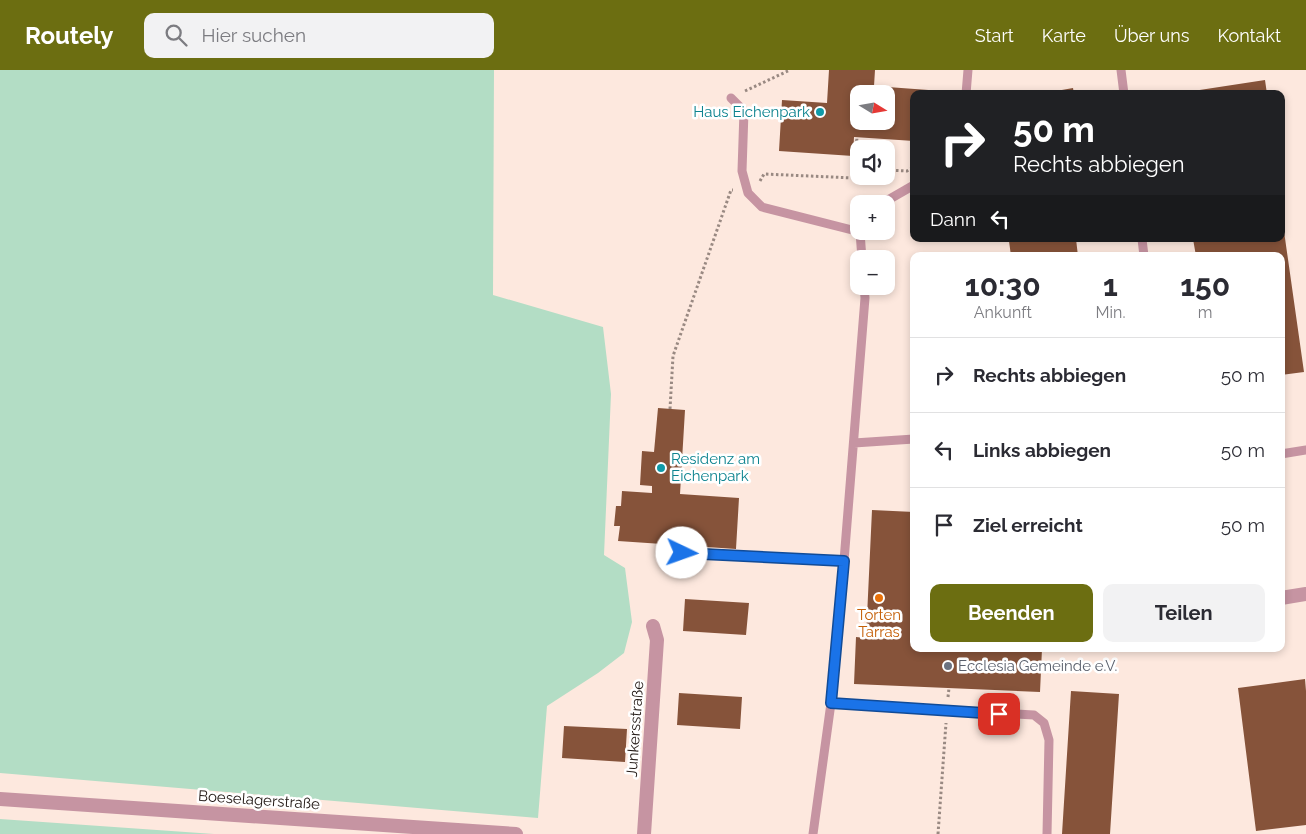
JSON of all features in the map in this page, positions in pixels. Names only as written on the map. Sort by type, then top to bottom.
[{"type":"street","points":[[1285,597],[1306,594]]},
{"type":"street","name":"Junkersstraße","points":[[644,834],[657,640],[653,626]]},
{"type":"street","name":"Boeselagerstraße","points":[[0,799],[516,834]]},
{"type":"lane","points":[[966,90],[968,70]]},
{"type":"lane","points":[[1121,70],[1124,90]]},
{"type":"lane","points":[[731,98],[744,111],[742,171],[748,192],[762,207],[850,229]]},
{"type":"lane","points":[[895,196],[910,187]]},
{"type":"lane","points":[[813,834],[831,703],[854,443],[864,295]]},
{"type":"lane","points":[[854,443],[910,439]]},
{"type":"lane","points":[[1285,453],[1306,450]]},
{"type":"lane","points":[[682,553],[844,561]]},
{"type":"lane","points":[[831,703],[1034,716],[1044,722],[1049,740],[1047,834]]},
{"type":"path","points":[[731,98],[790,70]]},
{"type":"path","points":[[895,170],[910,169]]},
{"type":"path","points":[[670,409],[673,356],[731,190],[760,181],[764,174],[850,178]]},
{"type":"path","points":[[938,834],[949,688]]},
{"type":"green space","points":[[0,70],[494,70],[493,295],[603,327],[611,394],[604,555],[625,568],[632,622],[624,653],[598,673],[547,706],[538,818],[0,773]]},
{"type":"green space","points":[[0,819],[214,834],[0,834]]},
{"type":"building","name":"Haus Eichenpark","points":[[829,70],[875,70],[874,85],[850,85],[850,130],[895,130],[895,88],[928,90],[910,90],[910,141],[854,137],[854,140],[850,140],[850,156],[779,151],[782,100],[827,103]]},
{"type":"building","points":[[1265,80],[1266,90],[1200,90]]},
{"type":"building","points":[[1285,238],[1304,372],[1285,374],[1285,252],[1195,252],[1194,242],[1285,242]]},
{"type":"building","points":[[1009,242],[1076,242],[1078,252],[1010,252]]},
{"type":"building","name":"Residenz am Eichenpark","points":[[658,408],[685,410],[680,494],[739,498],[736,549],[618,541],[620,526],[614,526],[616,506],[621,506],[622,491],[652,493],[652,486],[640,485],[642,451],[654,452]]},
{"type":"building","points":[[872,510],[910,512],[910,652],[1042,652],[1040,692],[854,684],[856,637],[866,638]]},
{"type":"building","points":[[685,599],[749,603],[746,635],[683,631]]},
{"type":"building","points":[[1305,679],[1306,825],[1256,831],[1238,688]]},
{"type":"building","points":[[1071,691],[1119,694],[1110,834],[1062,834]]},
{"type":"building","points":[[679,693],[742,697],[740,729],[677,725]]},
{"type":"building","points":[[564,726],[627,729],[625,762],[562,758]]},
{"type":"place","name":"Haus Eichenpark","points":[[820,112]]},
{"type":"place","name":"Residenz am Eichenpark","points":[[661,468]]},
{"type":"place","name":"Torten Tarras","points":[[879,598]]},
{"type":"place","name":"Ecclesia Gemeinde e.V.","points":[[948,666]]},
{"type":"route","points":[[682,553],[844,561],[831,703],[999,714]]}]
